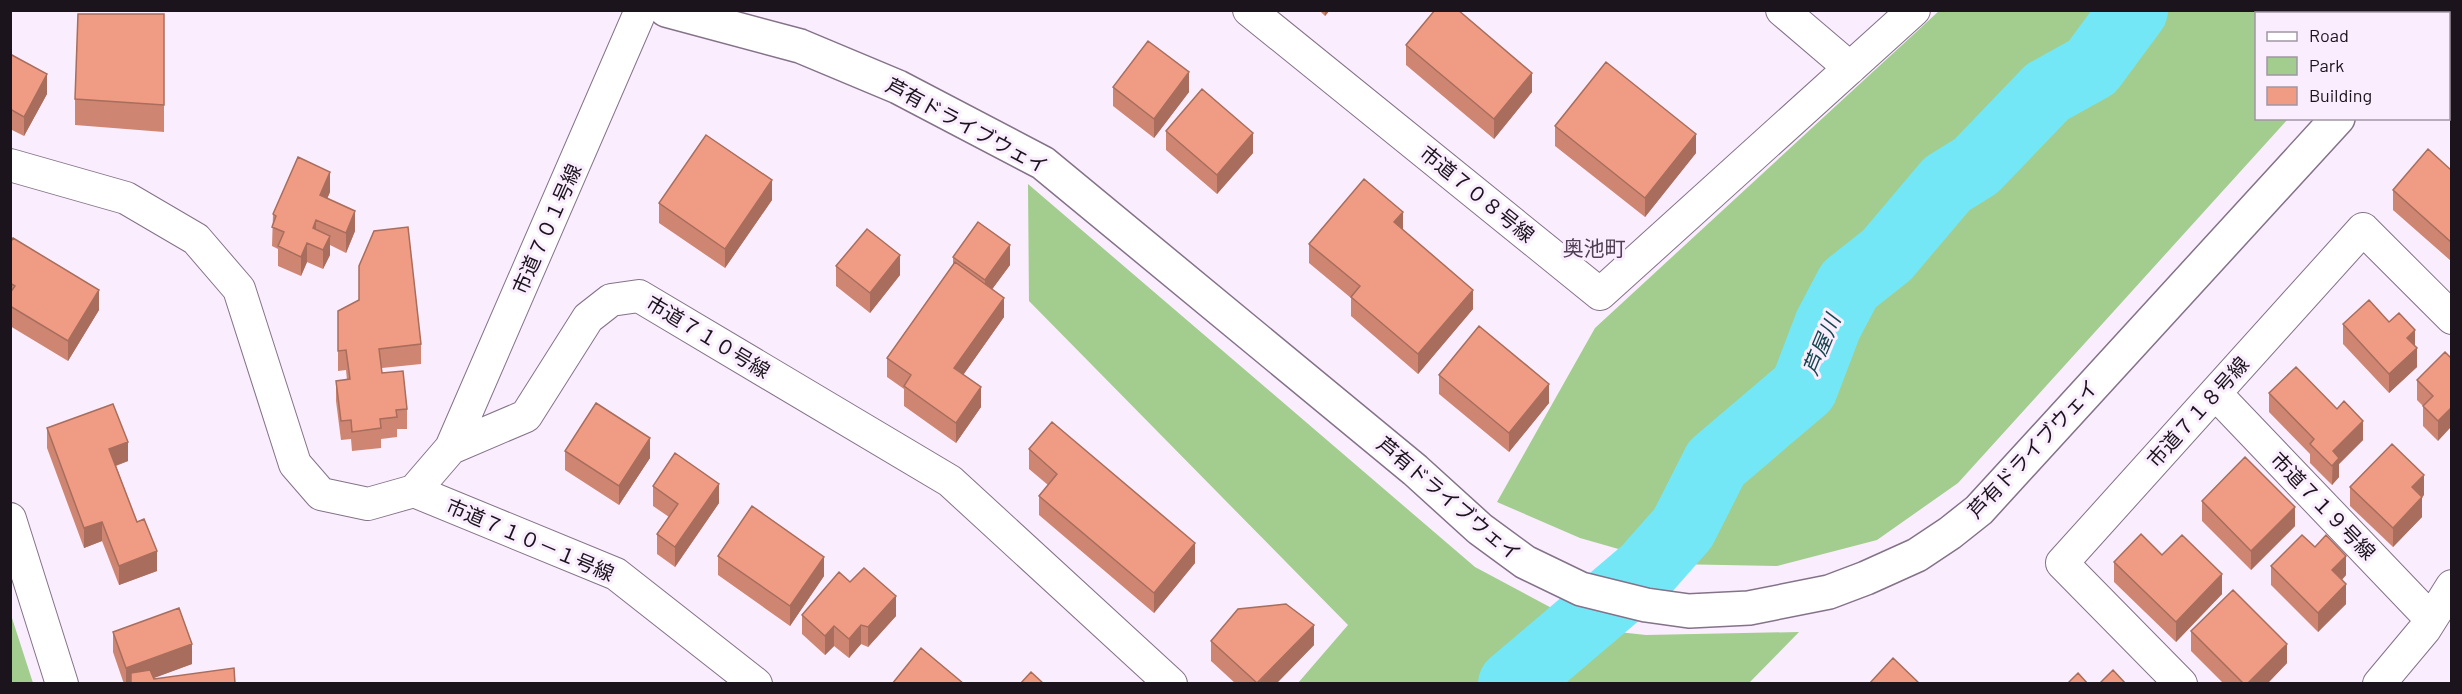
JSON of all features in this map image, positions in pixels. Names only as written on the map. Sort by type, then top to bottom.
[{"type":"street","name":"市道７０１号線","points":[[451,448],[641,10]]},
{"type":"street","name":"芦有ドライブウェイ","points":[[666,10],[800,46],[898,87],[1043,163],[1415,470],[1480,529],[1525,562],[1581,588],[1646,605],[1689,611],[1749,608],[1829,592],[1917,555],[1950,533],[1979,510],[2336,120]]},
{"type":"street","name":"市道７０８号線","points":[[1249,10],[1600,294],[1914,10]]},
{"type":"street","points":[[1782,10],[1850,68]]},
{"type":"street","points":[[10,165],[126,198],[196,239],[239,289],[295,464],[321,494],[368,504],[414,491]]},
{"type":"street","name":"市道７１８号線","points":[[2181,684],[2062,563],[2363,229],[2451,318]]},
{"type":"street","name":"市道７１０号線","points":[[414,491],[451,448],[526,416],[588,318],[611,300],[639,296],[950,481],[1171,684]]},
{"type":"street","name":"市道７１９号線","points":[[2215,393],[2431,619]]},
{"type":"street","name":"市道７１０－１号線","points":[[414,491],[616,574],[756,684]]},
{"type":"street","points":[[10,519],[62,684]]},
{"type":"street","points":[[2379,684],[2431,619],[2451,586]]},
{"type":"green space","points":[[1940,10],[2386,11],[2255,12],[2255,120],[2287,120],[1958,483],[1877,540],[1777,566],[1671,564],[1580,538],[1497,502],[1595,328]]},
{"type":"green space","points":[[1028,184],[1475,567],[1591,629],[1646,635],[1799,632],[1749,683],[1298,683],[1348,625],[1029,301]]},
{"type":"green space","points":[[11,615],[33,683],[11,683]]},
{"type":"building","points":[[1435,10],[1458,10],[1532,73],[1494,119],[1406,45]]},
{"type":"building","points":[[78,14],[164,14],[164,105],[75,99]]},
{"type":"building","points":[[1148,41],[1189,72],[1154,119],[1113,87]]},
{"type":"building","points":[[10,54],[47,74],[24,117],[10,109]]},
{"type":"building","points":[[1606,62],[1696,134],[1645,198],[1555,126]]},
{"type":"building","points":[[1202,89],[1253,133],[1217,175],[1166,131]]},
{"type":"building","points":[[706,135],[772,180],[725,249],[659,203]]},
{"type":"building","points":[[2428,149],[2451,170],[2451,242],[2393,190]]},
{"type":"building","points":[[298,157],[330,172],[320,195],[355,211],[346,233],[316,220],[313,228],[330,236],[323,250],[307,243],[301,257],[278,246],[284,232],[272,227],[276,216],[273,214]]},
{"type":"building","points":[[1364,179],[1403,212],[1394,222],[1473,290],[1418,354],[1351,297],[1360,286],[1309,244]]},
{"type":"building","points":[[978,222],[1010,245],[985,280],[953,257]]},
{"type":"building","points":[[408,227],[421,344],[379,349],[382,373],[403,371],[407,409],[396,410],[397,417],[380,419],[381,428],[352,432],[351,420],[341,421],[336,381],[350,379],[346,350],[338,351],[338,311],[359,300],[359,266],[374,231]]},
{"type":"building","points":[[867,229],[900,255],[870,293],[836,266]]},
{"type":"building","points":[[13,238],[99,290],[68,341],[10,306],[10,293],[15,286],[10,283],[10,243]]},
{"type":"building","points":[[955,262],[1004,298],[954,368],[981,387],[956,423],[904,386],[911,375],[887,358]]},
{"type":"building","points":[[2369,300],[2389,322],[2399,313],[2415,330],[2407,338],[2417,348],[2389,374],[2343,324]]},
{"type":"building","points":[[1479,326],[1549,384],[1509,433],[1439,375]]},
{"type":"building","points":[[2445,352],[2451,358],[2451,408],[2438,421],[2423,406],[2433,396],[2417,380]]},
{"type":"building","points":[[2296,367],[2337,409],[2344,401],[2363,421],[2333,451],[2339,458],[2332,466],[2310,444],[2314,439],[2269,393]]},
{"type":"building","points":[[596,403],[650,438],[619,486],[565,451]]},
{"type":"building","points":[[113,404],[128,442],[109,449],[137,522],[144,519],[157,551],[119,566],[102,522],[84,528],[47,428]]},
{"type":"building","points":[[1052,422],[1195,543],[1154,593],[1039,496],[1057,474],[1029,449]]},
{"type":"building","points":[[2392,444],[2424,475],[2412,487],[2422,497],[2393,528],[2350,487]]},
{"type":"building","points":[[675,453],[719,484],[675,547],[657,534],[678,504],[653,486]]},
{"type":"building","points":[[2245,457],[2295,507],[2251,551],[2202,501]]},
{"type":"building","points":[[752,506],[824,557],[790,606],[718,556]]},
{"type":"building","points":[[2141,534],[2162,555],[2182,535],[2222,574],[2176,622],[2114,562]]},
{"type":"building","points":[[2302,535],[2315,547],[2326,535],[2346,556],[2332,570],[2346,584],[2318,613],[2271,566]]},
{"type":"building","points":[[864,568],[896,596],[868,627],[861,625],[849,639],[834,626],[825,636],[802,615],[839,572],[850,582]]},
{"type":"building","points":[[2233,590],[2287,644],[2247,684],[2244,684],[2191,631]]},
{"type":"building","points":[[1286,604],[1314,625],[1257,683],[1211,641],[1238,609]]},
{"type":"building","points":[[179,608],[192,644],[126,668],[113,632]]},
{"type":"building","points":[[921,648],[964,684],[892,684]]},
{"type":"building","points":[[1893,658],[1920,684],[1869,684]]},
{"type":"building","points":[[234,668],[235,684],[131,684],[131,673],[150,670],[154,679]]},
{"type":"building","points":[[2113,670],[2126,684],[2099,684]]},
{"type":"building","points":[[1031,672],[1044,684],[1020,684]]},
{"type":"building","points":[[2078,673],[2088,684],[2067,684]]},
{"type":"waterway","name":"芦屋川","points":[[1512,684],[1646,570],[1683,528],[1716,463],[1804,388],[1828,325],[1849,285],[1887,255],[1947,184],[1976,166],[2047,92],[2092,67],[2134,10]]},
{"type":"district","name":"奥池町","points":[[1594,249]]}]
